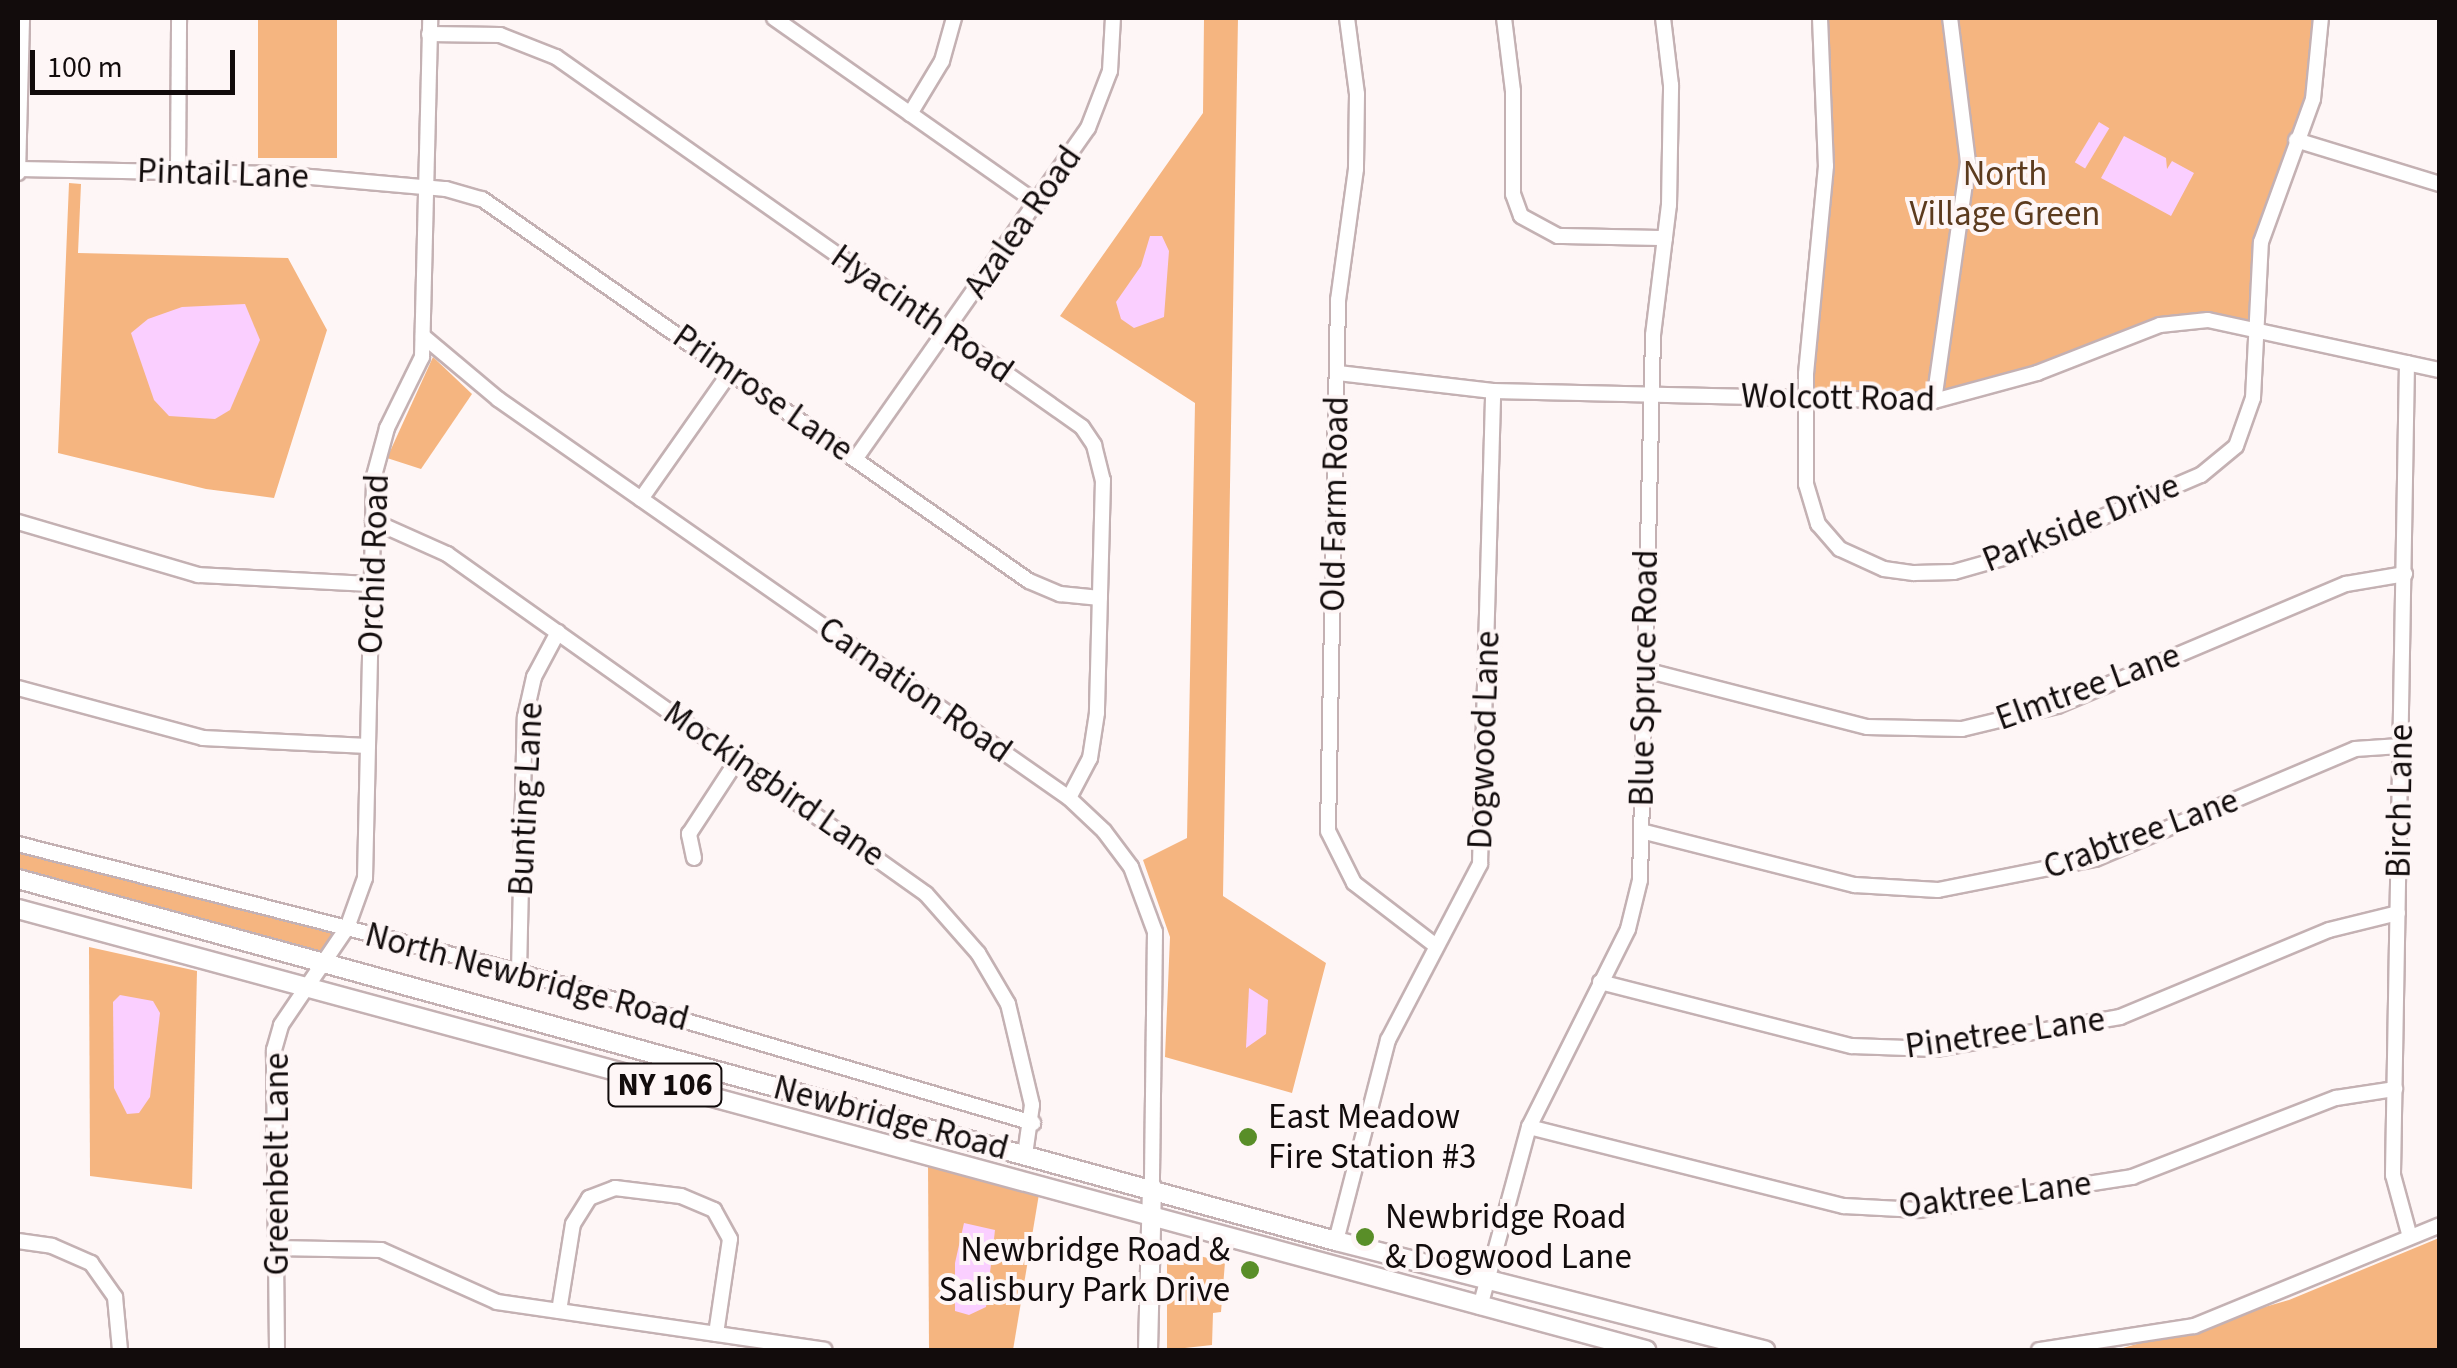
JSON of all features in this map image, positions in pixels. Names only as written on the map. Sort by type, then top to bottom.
[{"type":"main road","name":"Newbridge Road","points":[[18,879],[1152,1187],[1336,1241],[1765,1350]]},
{"type":"main road","name":"Newbridge Road","points":[[18,909],[307,985],[1151,1221],[1646,1350]]},
{"type":"main road","points":[[742,1107],[750,1080]]},
{"type":"main road","points":[[1148,1350],[1152,1187]]},
{"type":"street","points":[[18,171],[22,18]]},
{"type":"street","points":[[178,172],[179,18]]},
{"type":"street","name":"Orchid Road","points":[[307,985],[347,928],[365,878],[373,521],[379,449],[420,366],[430,18]]},
{"type":"street","points":[[774,18],[1037,203]]},
{"type":"street","points":[[910,114],[942,62],[954,18]]},
{"type":"street","name":"Azalea Road","points":[[856,458],[1037,203],[1102,101],[1113,18]]},
{"type":"street","name":"Old Farm Road","points":[[1347,18],[1357,94],[1356,169],[1338,300],[1328,831],[1354,883],[1436,946]]},
{"type":"street","points":[[1504,18],[1514,91],[1513,194],[1521,216],[1558,236],[1665,238]]},
{"type":"street","name":"Blue Spruce Road","points":[[1480,1307],[1528,1127],[1635,909],[1641,831],[1650,395],[1665,238],[1671,85],[1663,18]]},
{"type":"street","name":"Parkside Drive","points":[[1820,18],[1828,104],[1824,226],[1805,398],[1806,484],[1825,534],[1853,557],[1884,569],[1954,572],[2014,554],[2221,462],[2248,422],[2261,242],[2320,68],[2322,18]]},
{"type":"street","points":[[1934,401],[1968,162],[1950,18]]},
{"type":"street","name":"Hyacinth Road","points":[[429,34],[500,36],[556,57],[1068,416],[1094,446],[1103,480],[1094,742],[1069,798]]},
{"type":"street","points":[[2296,140],[2440,184]]},
{"type":"street","name":"Pintail Lane","points":[[18,171],[178,172],[426,186]]},
{"type":"street","name":"Primrose Lane","points":[[426,186],[470,194],[502,210],[1030,581],[1060,594],[1100,598]]},
{"type":"street","name":"Wolcott Road","points":[[1338,374],[1493,390],[1934,401],[2037,373],[2160,325],[2208,320],[2440,370]]},
{"type":"street","name":"Carnation Road","points":[[423,336],[498,399],[1069,798],[1131,867],[1155,932],[1152,1187]]},
{"type":"street","name":"Birch Lane","points":[[2408,363],[2393,1175],[2410,1237]]},
{"type":"street","points":[[641,499],[731,371]]},
{"type":"street","name":"Dogwood Lane","points":[[1336,1241],[1388,1040],[1436,946],[1470,892],[1484,844],[1493,390]]},
{"type":"street","name":"Mockingbird Lane","points":[[373,521],[447,554],[884,861],[957,924],[1008,1004],[1028,1072],[1034,1123],[1025,1155]]},
{"type":"street","points":[[18,522],[198,575],[372,584]]},
{"type":"street","name":"Elmtree Lane","points":[[1645,670],[1867,727],[1962,730],[2057,706],[2346,584],[2405,574]]},
{"type":"street","name":"Bunting Lane","points":[[519,972],[525,717],[534,676],[558,632]]},
{"type":"street","points":[[18,688],[216,740],[368,746]]},
{"type":"street","name":"Crabtree Lane","points":[[1641,831],[1855,886],[1950,889],[2095,859],[2355,749],[2400,746]]},
{"type":"street","points":[[694,858],[689,834],[738,759]]},
{"type":"street","name":"North Newbridge Road","points":[[18,844],[519,972],[1034,1123]]},
{"type":"street","name":"Pinetree Lane","points":[[1600,982],[1852,1046],[1935,1049],[2120,1017],[2329,930],[2398,914]]},
{"type":"street","name":"Greenbelt Lane","points":[[277,1350],[274,1050],[307,985]]},
{"type":"street","name":"Oaktree Lane","points":[[1528,1127],[1844,1206],[1919,1210],[2132,1177],[2336,1098],[2394,1089]]},
{"type":"street","points":[[560,1311],[572,1224],[590,1198],[615,1188],[681,1196],[714,1210],[730,1239],[716,1334]]},
{"type":"street","points":[[2041,1350],[2194,1326],[2440,1225]]},
{"type":"street","points":[[18,1241],[91,1263],[116,1297],[120,1350]]},
{"type":"street","points":[[276,1248],[381,1250],[474,1295],[826,1350]]},
{"type":"green space","points":[[258,18],[337,18],[337,158],[258,158]]},
{"type":"green space","points":[[1204,18],[1238,18],[1223,896],[1326,963],[1292,1093],[1165,1057],[1170,937],[1143,860],[1187,838],[1195,403],[1060,316],[1203,113]]},
{"type":"green space","name":"North Village Green","points":[[1820,18],[2320,18],[2319,70],[2272,200],[2254,328],[2190,319],[1962,400],[1808,399],[1826,225]]},
{"type":"green space","points":[[69,183],[81,184],[78,253],[288,258],[327,330],[274,498],[206,489],[58,453]]},
{"type":"green space","points":[[433,357],[472,394],[421,469],[387,458]]},
{"type":"green space","points":[[18,848],[342,931],[321,956],[18,875]]},
{"type":"green space","points":[[89,947],[197,971],[192,1189],[90,1176]]},
{"type":"green space","points":[[928,1164],[1039,1194],[1013,1350],[929,1349]]},
{"type":"green space","points":[[2439,1238],[2439,1350],[2116,1350],[2289,1300]]},
{"type":"green space","points":[[1178,1251],[1225,1262],[1221,1312],[1213,1313],[1212,1345],[1167,1350],[1167,1257]]},
{"type":"shaded area","points":[[2099,122],[2109,128],[2085,168],[2075,162]]},
{"type":"shaded area","points":[[2124,136],[2166,158],[2167,169],[2172,161],[2194,173],[2171,216],[2101,178]]},
{"type":"shaded area","points":[[1150,236],[1162,236],[1169,251],[1164,317],[1134,328],[1121,319],[1116,302],[1141,266]]},
{"type":"shaded area","points":[[245,304],[260,340],[230,410],[215,419],[169,416],[154,400],[131,333],[148,319],[182,307]]},
{"type":"shaded area","points":[[1249,988],[1268,1000],[1266,1034],[1246,1048]]},
{"type":"shaded area","points":[[120,995],[153,1001],[160,1013],[150,1097],[139,1113],[127,1114],[114,1088],[113,1002]]},
{"type":"shaded area","points":[[964,1223],[995,1230],[986,1307],[969,1315],[955,1311],[955,1263]]},
{"type":"place","name":"East Meadow Fire Station #3","points":[[1248,1137]]},
{"type":"place","name":"Newbridge Road & Dogwood Lane","points":[[1365,1237]]},
{"type":"place","name":"Newbridge Road & Salisbury Park Drive","points":[[1250,1270]]}]
